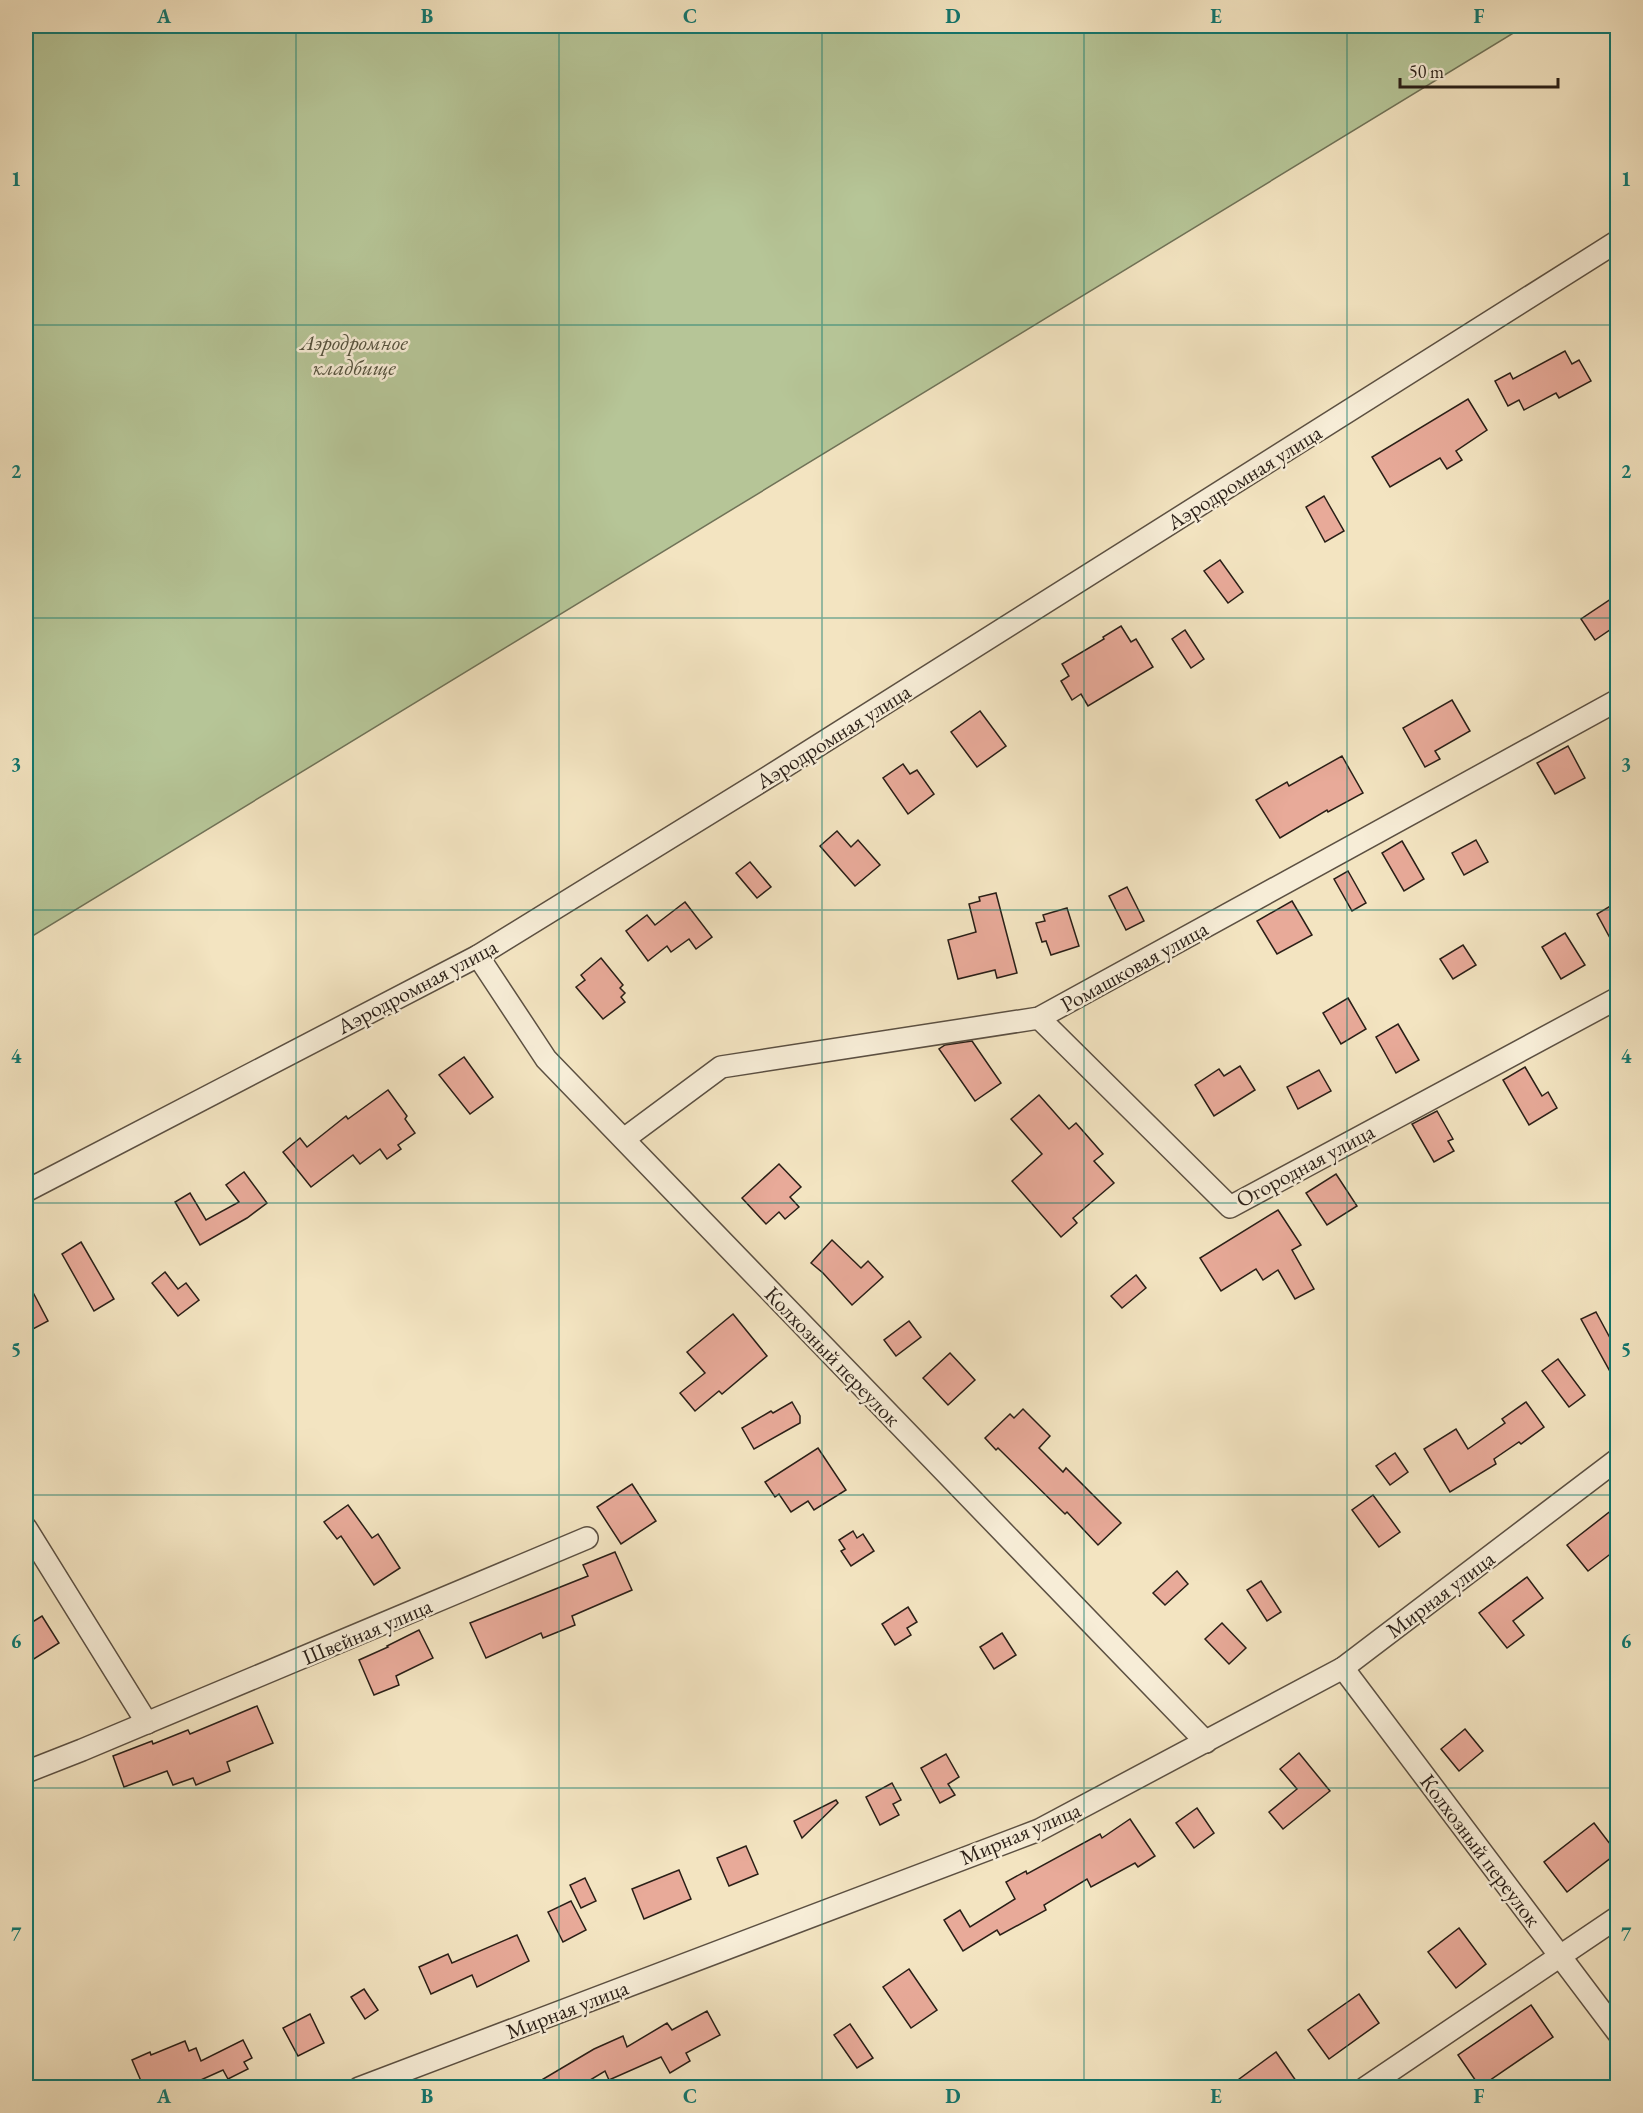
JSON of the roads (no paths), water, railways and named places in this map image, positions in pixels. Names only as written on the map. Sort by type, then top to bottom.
[{"type":"street","name":"Аэродромная улица","points":[[26,1191],[478,956],[783,768],[1617,241]]},
{"type":"street","name":"Ромашковая улица","points":[[624,1139],[721,1067],[1039,1018],[1617,700]]},
{"type":"street","name":"Колхозный переулок","points":[[478,956],[546,1059],[1206,1742]]},
{"type":"street","name":"Огородная улица","points":[[1039,1018],[1230,1207],[1617,998]]},
{"type":"street","name":"Мирная улица","points":[[358,2088],[1039,1830],[1343,1668],[1617,1459]]},
{"type":"street","points":[[26,1528],[147,1723]]},
{"type":"street","name":"Швейная улица","points":[[26,1772],[587,1538]]},
{"type":"street","name":"Колхозный переулок","points":[[1343,1668],[1617,2033]]},
{"type":"street","points":[[1365,2088],[1617,1917]]},
{"type":"park label","name":"Аэродромное кладбище","points":[[354,354]]}]
